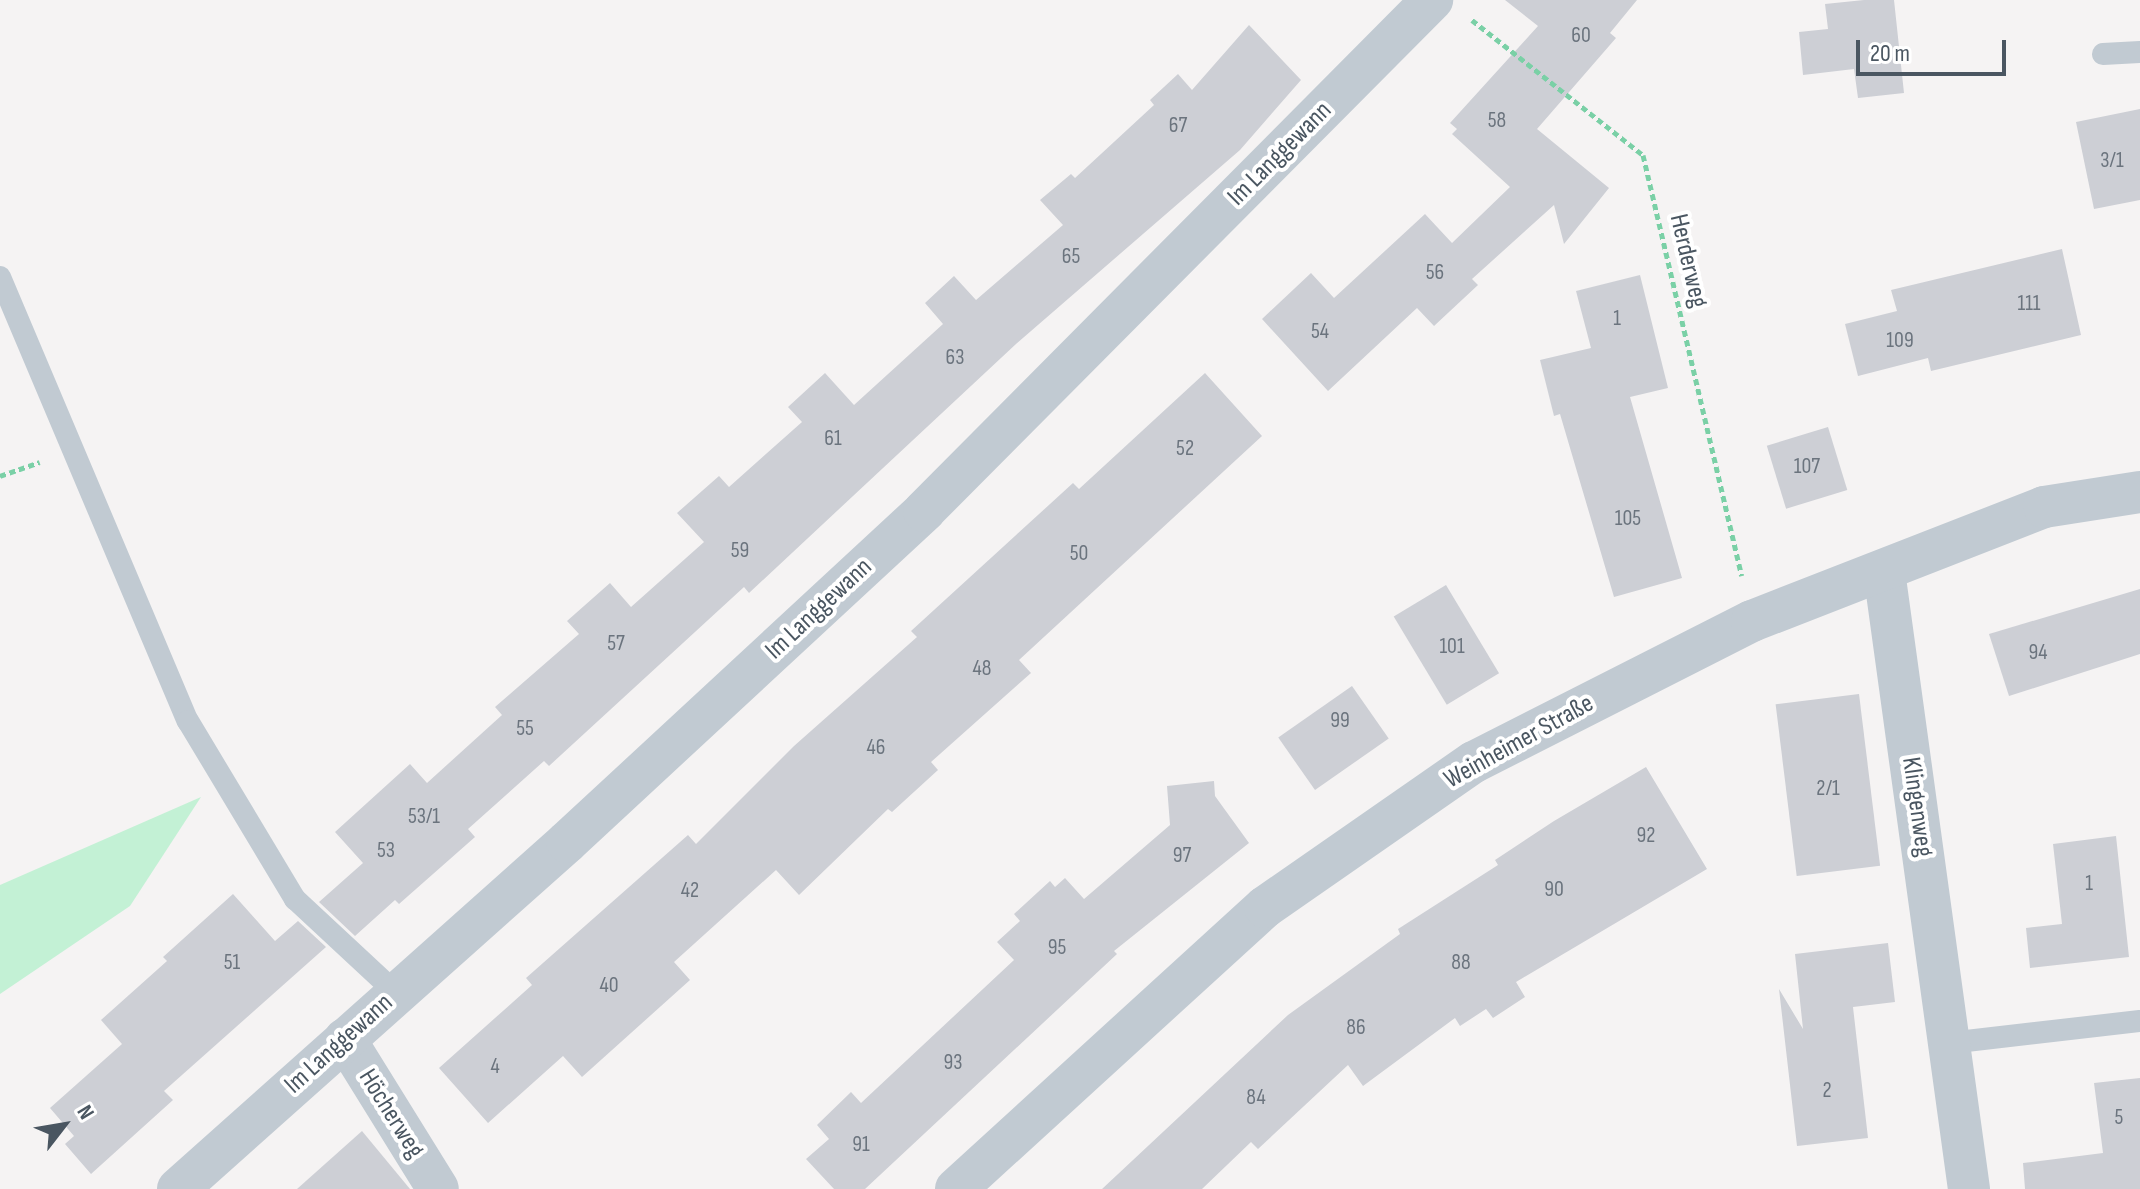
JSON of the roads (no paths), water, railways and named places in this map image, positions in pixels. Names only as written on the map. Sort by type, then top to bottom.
[{"type":"street","name":"Im Langgewann","points":[[178,1189],[567,842],[924,511],[1432,0]]},
{"type":"street","name":"Weinheimer Straße","points":[[956,1189],[1265,907],[1474,762],[1752,621],[2044,507],[2140,492]]},
{"type":"street","name":"Klingenweg","points":[[1884,571],[1969,1189]]},
{"type":"street","name":"Höcherweg","points":[[345,1039],[438,1189]]},
{"type":"lane","points":[[2103,54],[2140,52]]},
{"type":"lane","points":[[0,277],[188,721],[295,899],[396,993]]},
{"type":"lane","points":[[1949,1043],[2140,1021]]}]
